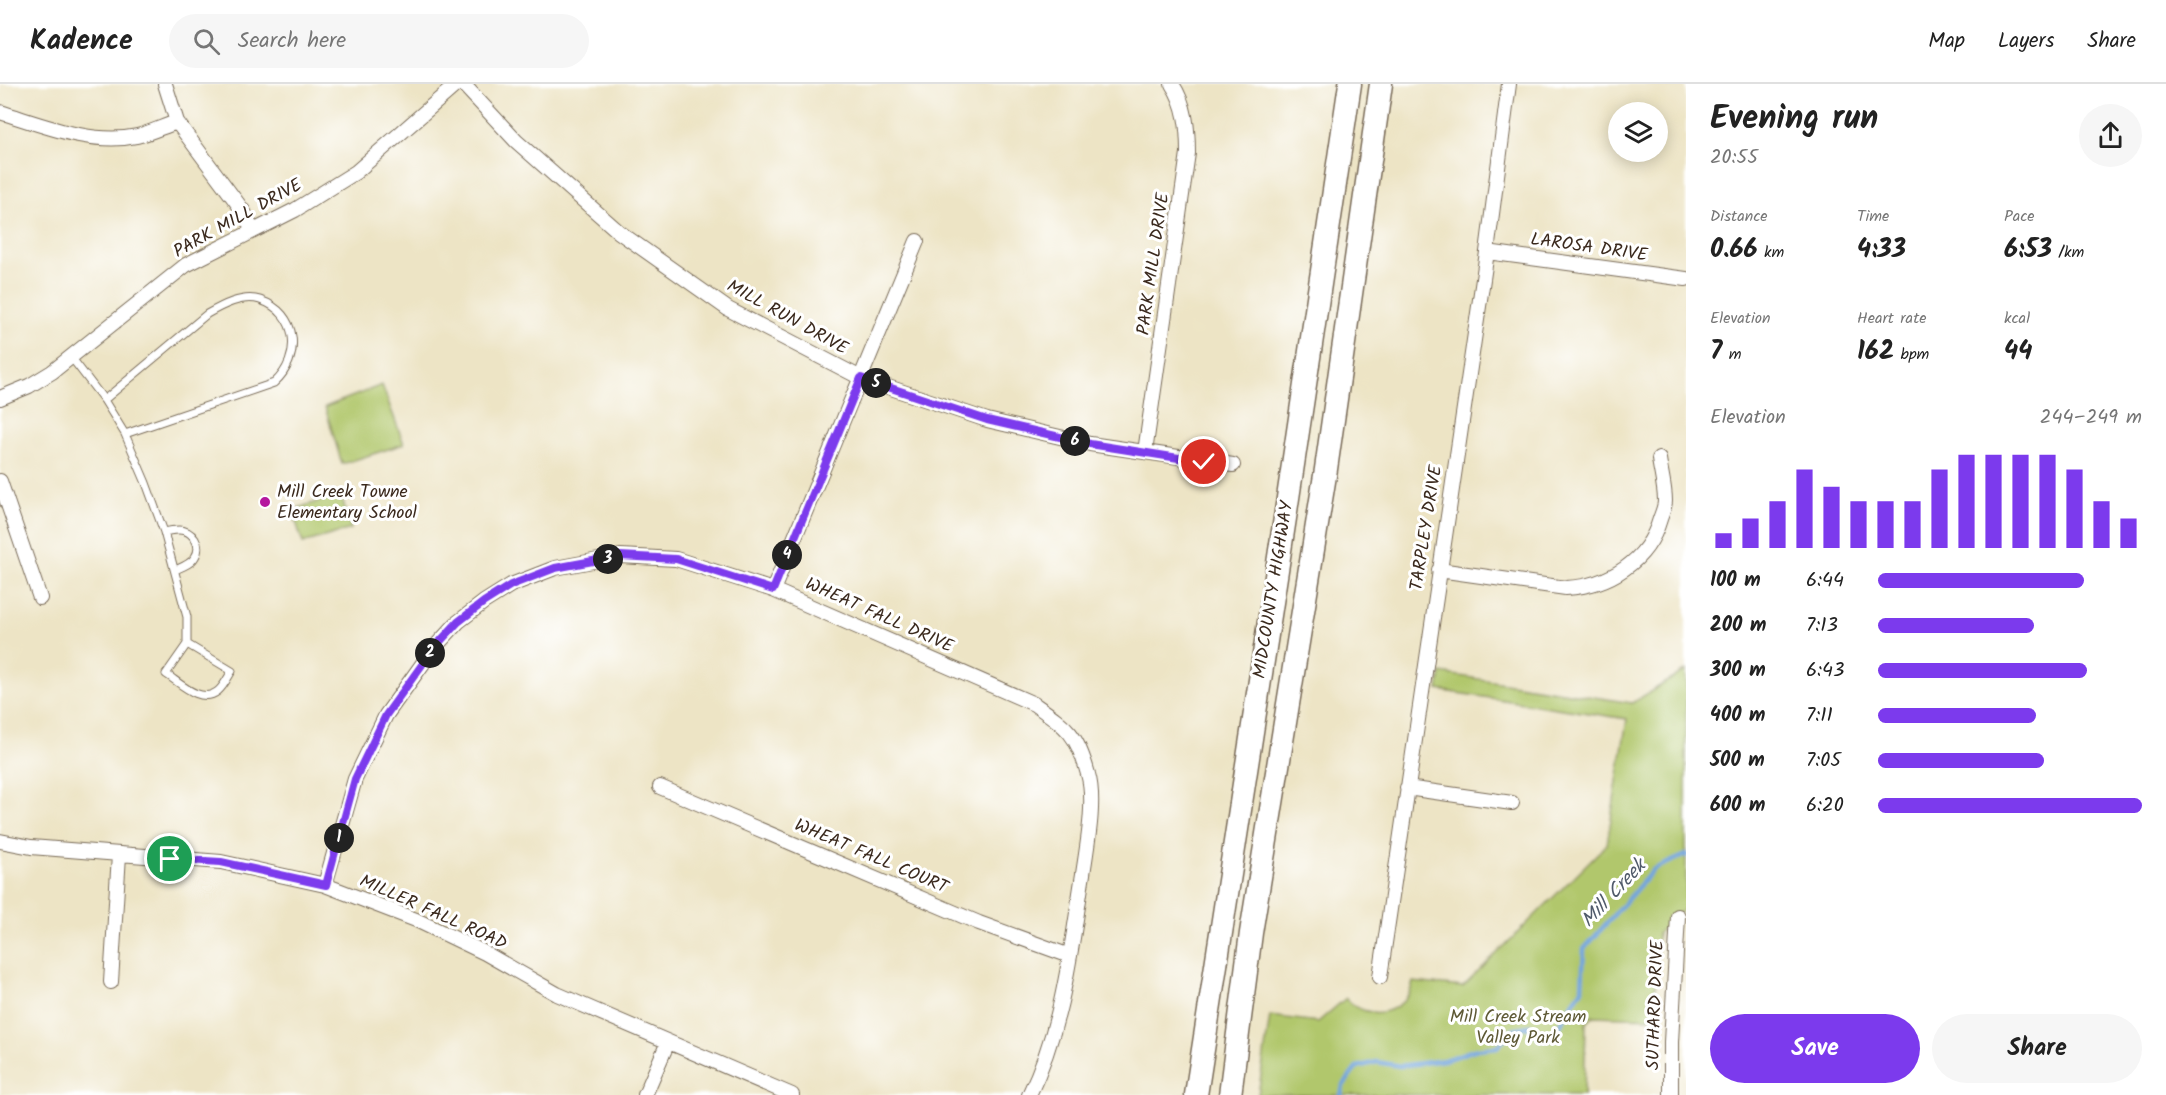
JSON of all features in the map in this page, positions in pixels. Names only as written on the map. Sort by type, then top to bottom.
[{"type":"main road","name":"MIDCOUNTY HIGHWAY","points":[[1196,1095],[1350,84]]},
{"type":"main road","name":"MIDCOUNTY HIGHWAY","points":[[1230,1095],[1251,933],[1328,457],[1381,84]]},
{"type":"street","points":[[165,84],[177,122],[244,212],[252,230]]},
{"type":"street","name":"PARK MILL DRIVE","points":[[0,398],[52,372],[186,265],[295,210],[356,172],[457,84]]},
{"type":"street","name":"MILL RUN DRIVE","points":[[463,84],[516,141],[619,232],[728,309],[861,378],[987,420],[1090,444],[1233,465]]},
{"type":"street","name":"PARK MILL DRIVE","points":[[1145,452],[1188,153],[1188,124],[1172,84]]},
{"type":"street","name":"TARPLEY DRIVE","points":[[1380,977],[1487,252],[1509,84]]},
{"type":"street","points":[[0,112],[103,139],[136,136],[177,122]]},
{"type":"street","points":[[773,590],[918,241]]},
{"type":"street","name":"LAROSA DRIVE","points":[[1487,252],[1686,279]]},
{"type":"street","points":[[1439,570],[1566,588],[1583,587],[1623,572],[1651,543],[1659,523],[1665,502],[1659,459]]},
{"type":"street","points":[[0,481],[40,598]]},
{"type":"street","name":"WHEAT FALL DRIVE","points":[[326,885],[355,779],[386,715],[434,648],[458,622],[511,585],[555,568],[620,556],[676,559],[773,590],[1034,704],[1066,726],[1075,738],[1089,776],[1091,817],[1060,1012],[1041,1070],[1029,1095]]},
{"type":"street","name":"WHEAT FALL COURT","points":[[660,787],[978,922],[1070,956]]},
{"type":"street","points":[[1407,788],[1512,803]]},
{"type":"street","name":"MILLER FALL ROAD","points":[[0,841],[31,847],[221,862],[326,885],[416,920],[485,953],[557,994],[792,1095]]},
{"type":"street","points":[[111,982],[119,855]]},
{"type":"street","name":"SUTHARD DRIVE","points":[[1671,1095],[1671,1042],[1678,916]]},
{"type":"street","points":[[645,1095],[668,1042]]},
{"type":"lane","points":[[104,400],[207,314],[222,305],[241,300],[258,299],[272,306],[289,326],[293,337],[289,366],[274,383],[125,434]]},
{"type":"lane","points":[[71,357],[104,400],[125,434],[147,483],[164,532],[187,617],[187,644],[166,674],[198,695],[217,692],[232,671],[187,644]]},
{"type":"lane","points":[[164,532],[179,530],[190,533],[196,541],[198,551],[195,559],[175,570]]},
{"type":"green space","points":[[382,385],[404,444],[342,464],[325,407]]},
{"type":"green space","points":[[341,494],[351,529],[303,543],[292,510]]},
{"type":"green space","name":"Mill Creek Stream Valley Park","points":[[1686,670],[1686,907],[1658,933],[1654,1018],[1593,1016],[1586,1023],[1584,1095],[1258,1095],[1270,1016],[1318,1022],[1346,998],[1364,1011],[1375,1012],[1395,1008],[1403,1002],[1413,982],[1463,987],[1607,844],[1627,719],[1438,690],[1441,673],[1632,703]]},
{"type":"waterway","name":"Mill Creek","points":[[1341,1095],[1343,1086],[1357,1067],[1377,1062],[1400,1066],[1444,1060],[1477,1049],[1497,1047],[1513,1029],[1530,1026],[1540,1039],[1554,1038],[1582,989],[1584,949],[1654,869],[1686,855]]},
{"type":"place","name":"Mill Creek Towne Elementary School","points":[[265,502]]},
{"type":"route","points":[[170,859],[221,862],[326,885],[355,779],[386,715],[434,648],[458,622],[511,585],[555,568],[620,556],[676,559],[773,590],[861,378],[987,420],[1090,444],[1204,462]]}]
